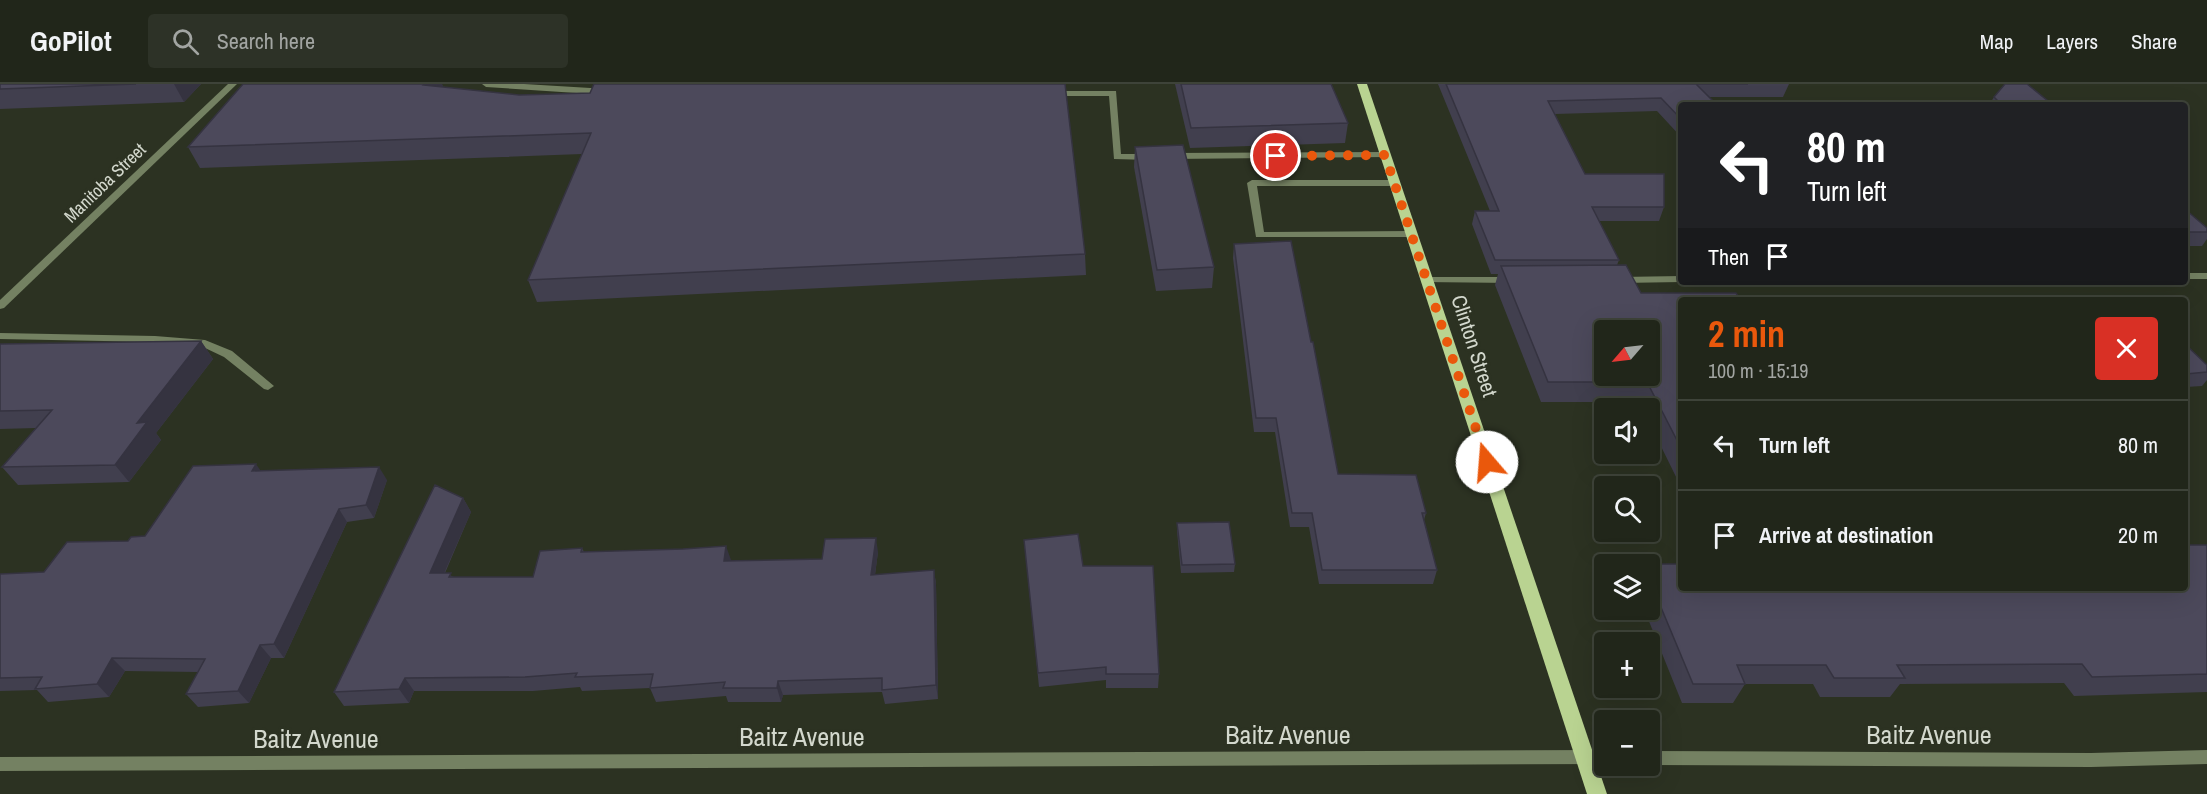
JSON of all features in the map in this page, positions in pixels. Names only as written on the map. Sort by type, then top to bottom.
[{"type":"main road","name":"Clinton Street","points":[[1362,84],[1597,794]]},
{"type":"street","points":[[486,84],[617,92]]},
{"type":"street","name":"Manitoba Street","points":[[0,306],[232,88]]},
{"type":"street","points":[[1045,93],[1113,93],[1117,157],[1385,155]]},
{"type":"street","points":[[1394,183],[1252,183],[1260,234],[1411,234]]},
{"type":"street","points":[[2188,276],[2207,276]]},
{"type":"street","points":[[1612,280],[1678,279]]},
{"type":"street","points":[[1427,280],[1519,280]]},
{"type":"street","points":[[0,336],[155,339],[205,344],[228,354],[268,386]]},
{"type":"street","name":"Baitz Avenue","points":[[0,764],[1594,757]]},
{"type":"street","name":"Baitz Avenue","points":[[1660,758],[2091,760],[2207,757]]},
{"type":"building","points":[[0,84],[136,84],[0,89]]},
{"type":"building","points":[[243,84],[426,84],[424,85],[519,95],[590,93],[594,84],[1065,84],[1085,254],[528,280],[591,133],[188,147]]},
{"type":"building","points":[[1181,84],[1331,84],[1348,123],[1191,128]]},
{"type":"building","points":[[1446,84],[1696,84],[1714,102],[1678,102],[1678,116],[1661,98],[1548,101],[1585,174],[1664,174],[1664,207],[1592,207],[1619,260],[1495,260],[1475,211],[1499,211]]},
{"type":"building","points":[[2005,84],[2027,84],[2049,102],[1999,102],[1994,97]]},
{"type":"building","points":[[1183,145],[1214,267],[1157,270],[1135,147]]},
{"type":"building","points":[[2188,212],[2207,228],[2207,232],[2188,232]]},
{"type":"building","points":[[1291,241],[1338,474],[1416,475],[1426,513],[1422,513],[1437,570],[1322,570],[1312,513],[1292,513],[1276,418],[1256,418],[1234,244]]},
{"type":"building","points":[[1626,265],[1641,293],[1736,293],[1739,297],[1678,297],[1678,442],[1660,407],[1660,398],[1655,398],[1649,386],[1660,386],[1660,320],[1594,320],[1594,382],[1548,382],[1501,266]]},
{"type":"building","points":[[201,341],[137,423],[147,422],[115,465],[2,467],[52,410],[0,411],[0,344]]},
{"type":"building","points":[[2188,347],[2207,365],[2207,372],[2188,374]]},
{"type":"building","points":[[256,464],[252,471],[379,467],[366,505],[339,509],[274,644],[260,645],[238,691],[186,694],[205,659],[112,658],[97,684],[35,689],[42,677],[0,678],[0,574],[44,572],[67,542],[128,541],[131,537],[145,536],[193,466]]},
{"type":"building","points":[[435,485],[463,498],[430,573],[451,573],[449,577],[533,577],[540,551],[582,548],[581,552],[726,546],[724,561],[822,559],[825,539],[876,538],[871,575],[934,570],[936,685],[882,690],[882,678],[778,681],[777,688],[723,688],[725,682],[650,688],[653,674],[575,677],[577,673],[525,677],[405,678],[399,689],[334,692]]},
{"type":"building","points":[[1229,522],[1235,564],[1182,565],[1177,523]]},
{"type":"building","points":[[1078,534],[1083,566],[1153,566],[1159,674],[1106,674],[1106,667],[1038,673],[1024,540]]},
{"type":"building","points":[[2188,545],[2207,545],[2207,674],[2092,677],[2082,664],[1897,665],[1905,678],[1834,678],[1826,665],[1737,665],[1745,684],[1693,684],[1660,605],[1660,564],[1678,564],[1678,591],[2188,591]]},
{"type":"route","points":[[1276,156],[1385,155],[1487,462]]}]
